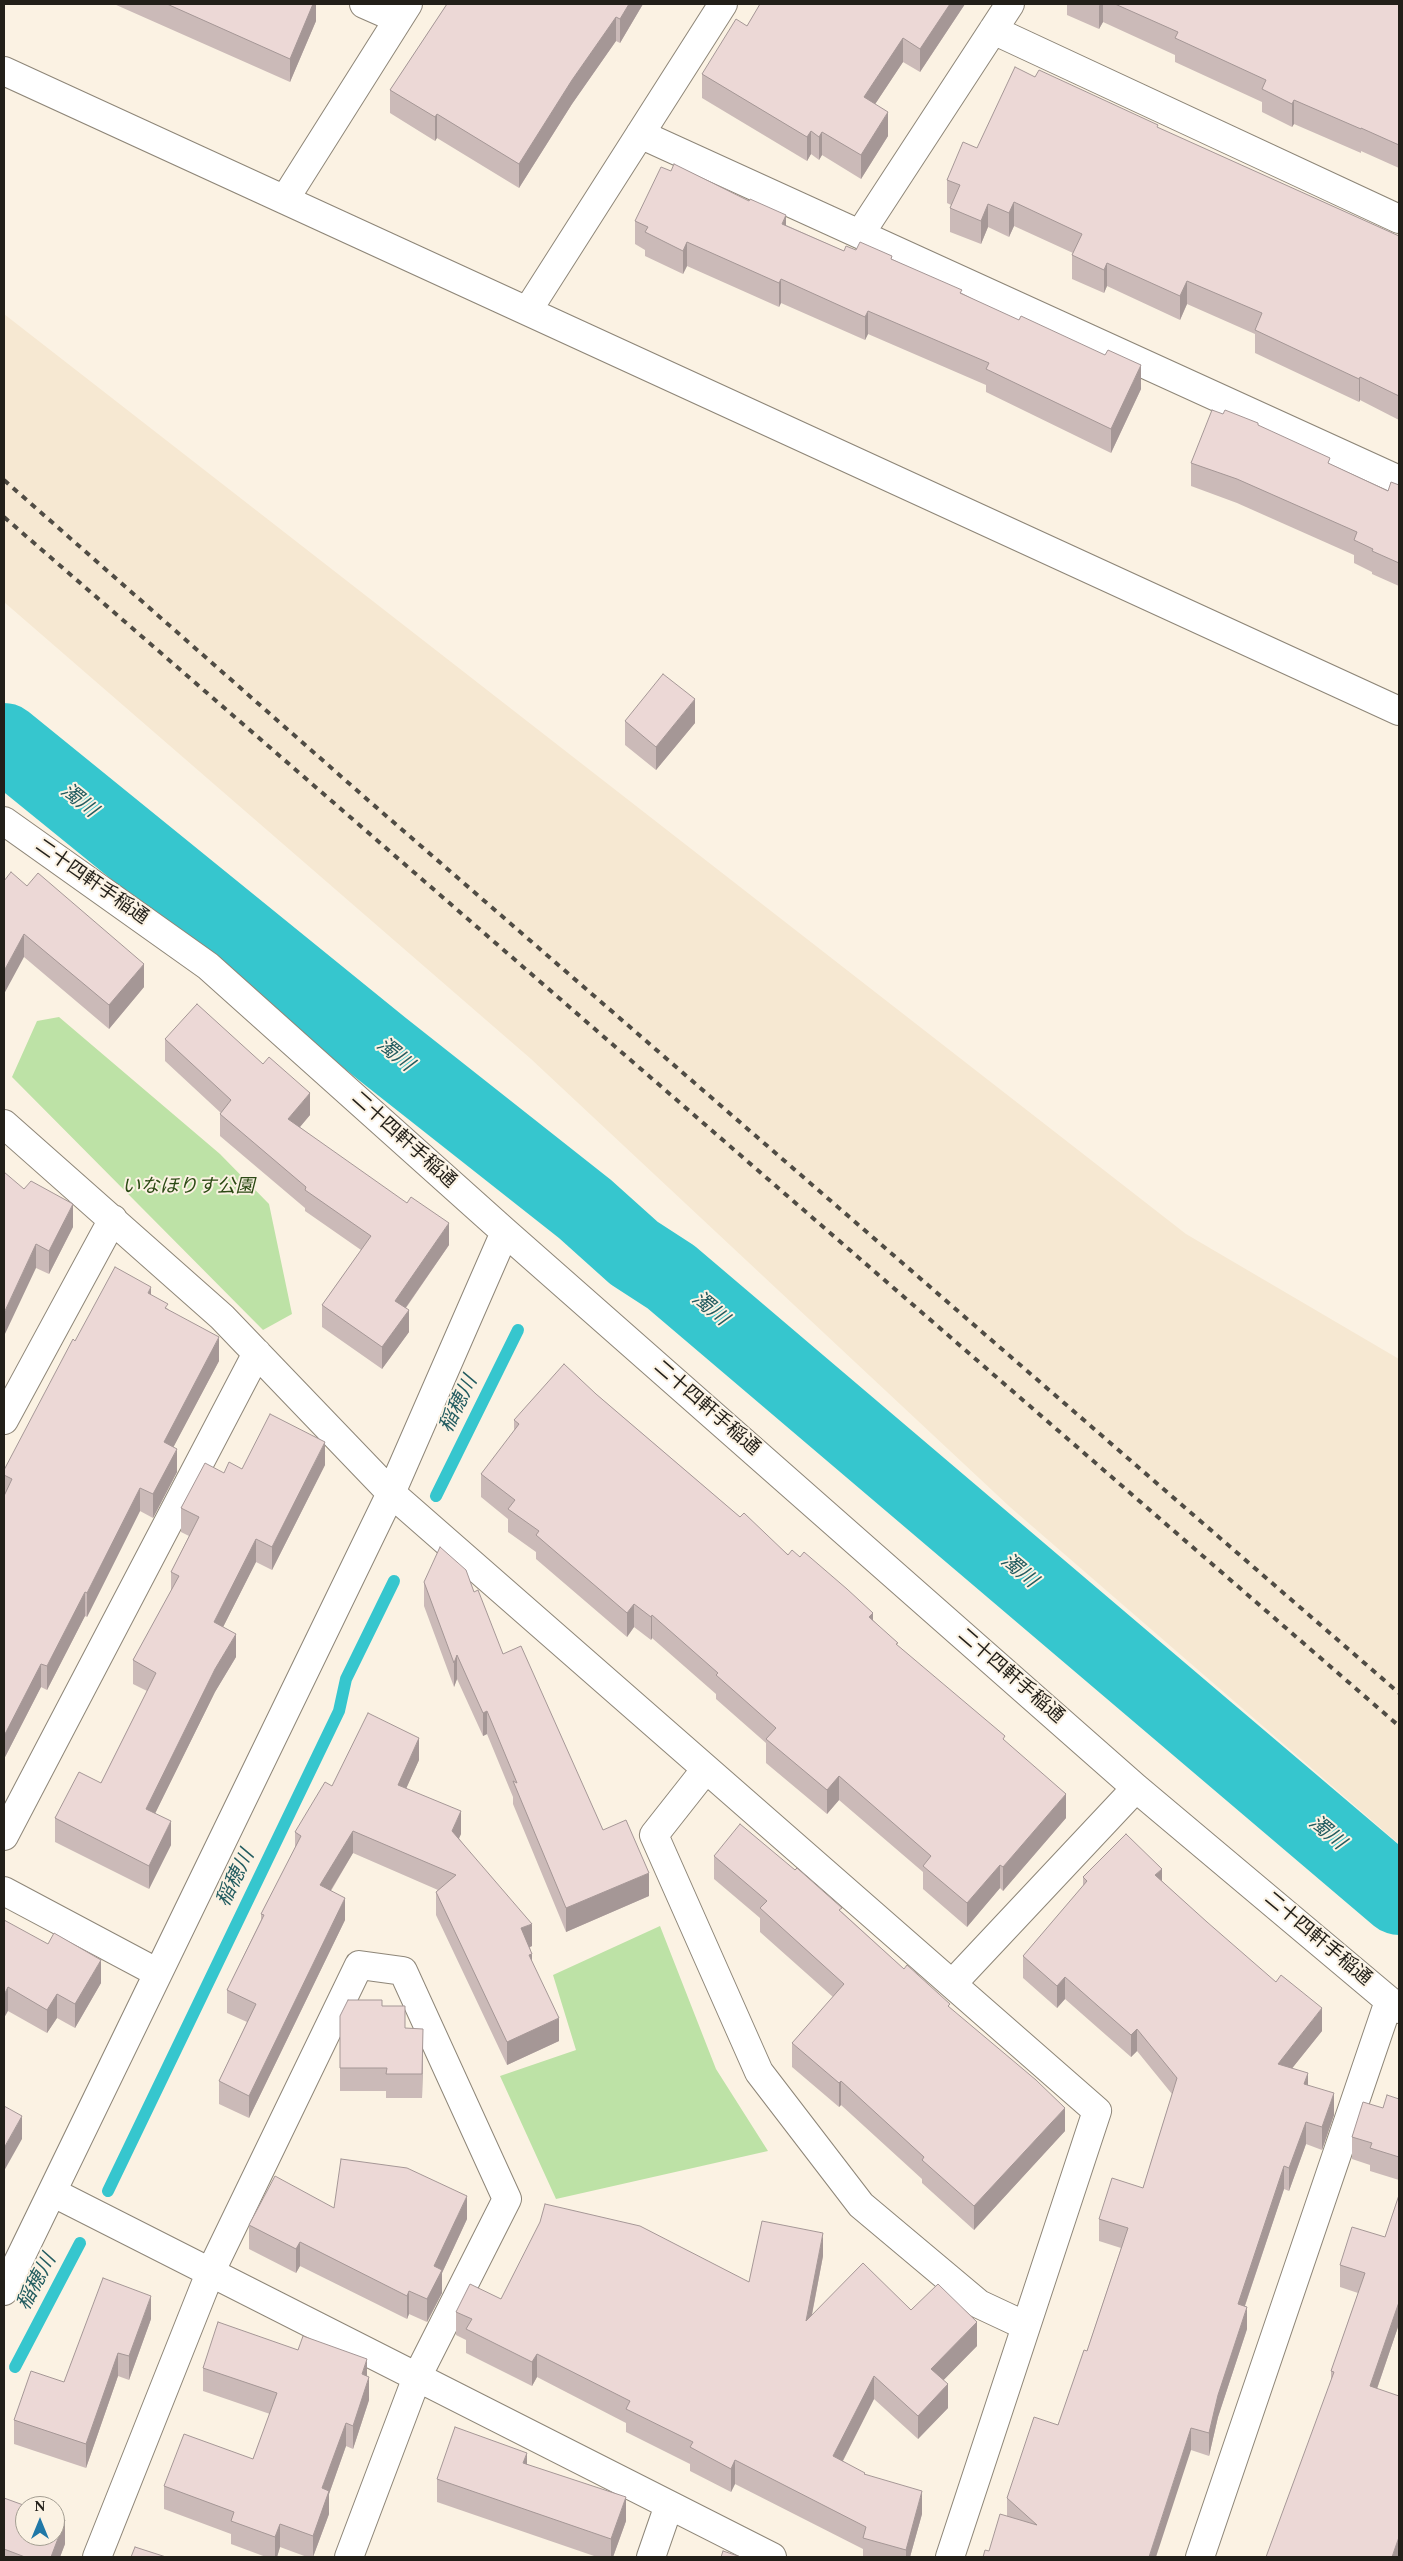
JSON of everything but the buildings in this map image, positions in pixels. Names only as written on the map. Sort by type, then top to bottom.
[{"type":"street","points":[[285,200],[403,12],[364,4]]},
{"type":"street","points":[[528,310],[723,4]]},
{"type":"street","points":[[860,234],[1010,4]]},
{"type":"street","points":[[993,30],[1399,220]]},
{"type":"street","points":[[4,71],[1399,711]]},
{"type":"street","points":[[640,134],[1399,480]]},
{"type":"street","name":"二十四軒手稲通","points":[[4,821],[208,966],[505,1232],[1136,1788],[1394,2005]]},
{"type":"street","points":[[4,1124],[222,1317],[390,1493],[1097,2111],[950,2557]]},
{"type":"street","points":[[4,1420],[113,1219]]},
{"type":"street","points":[[4,2291],[390,1493],[505,1232]]},
{"type":"street","points":[[4,1836],[256,1353]]},
{"type":"street","points":[[706,1769],[654,1835],[758,2072],[861,2205],[979,2304],[1026,2326]]},
{"type":"street","points":[[952,1984],[1136,1788]]},
{"type":"street","points":[[4,1891],[158,1973]]},
{"type":"street","points":[[97,2557],[210,2273],[359,1965],[403,1971],[507,2199],[417,2377],[349,2557]]},
{"type":"street","points":[[1200,2557],[1394,2005]]},
{"type":"street","points":[[52,2192],[772,2557]]},
{"type":"street","points":[[651,2557],[668,2505]]},
{"type":"shaded area","points":[[4,314],[1186,1234],[1399,1359],[1399,1844],[1010,1507],[531,1059],[4,602]]},
{"type":"green space","name":"いなほりす公園","points":[[59,1017],[220,1154],[269,1204],[292,1314],[263,1330],[12,1077],[37,1021]]},
{"type":"green space","points":[[660,1926],[716,2069],[768,2151],[556,2199],[500,2076],[576,2050],[553,1975]]},
{"type":"waterway","name":"濁川","points":[[4,742],[381,1048],[585,1209],[634,1253],[671,1277],[1399,1896]]},
{"type":"waterway","name":"稲穂川","points":[[573,1231],[585,1209]]},
{"type":"waterway","name":"稲穂川","points":[[436,1496],[518,1330]]},
{"type":"waterway","name":"稲穂川","points":[[108,2191],[339,1711],[346,1679],[394,1581]]},
{"type":"waterway","name":"稲穂川","points":[[15,2367],[80,2243]]},
{"type":"railway","points":[[4,480],[369,801],[1399,1693]]},
{"type":"railway","points":[[4,517],[1399,1726]]}]
